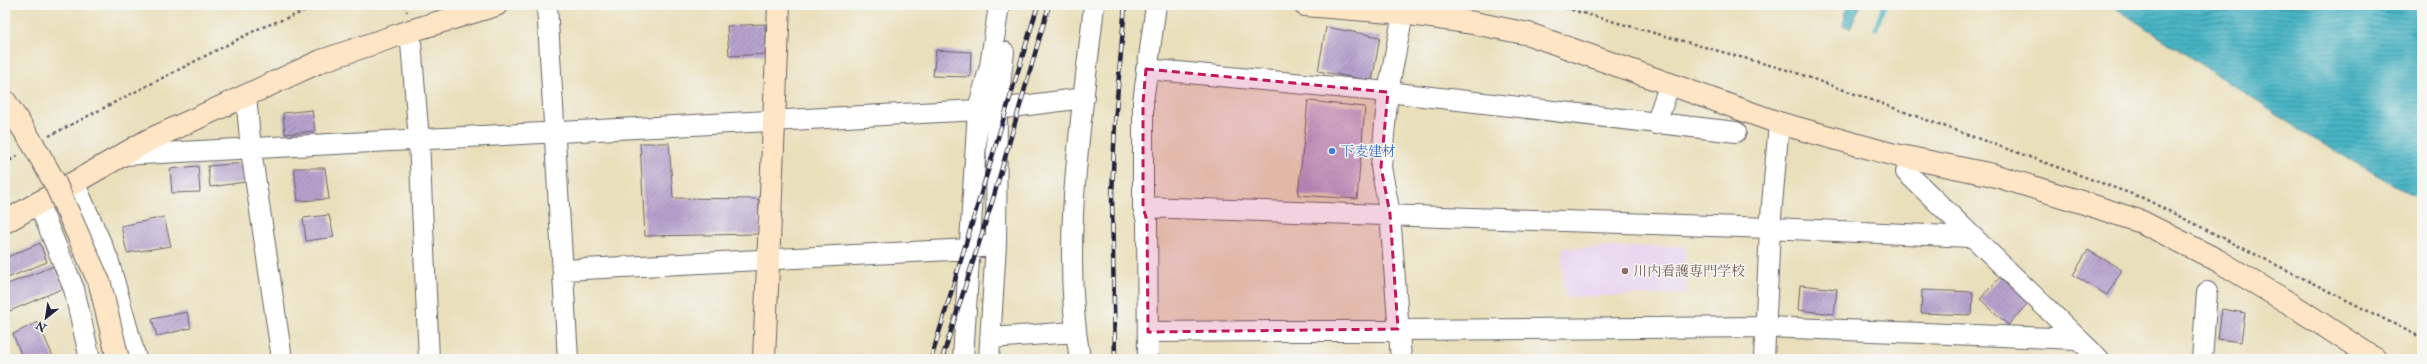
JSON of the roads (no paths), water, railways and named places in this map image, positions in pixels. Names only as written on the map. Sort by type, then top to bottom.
[{"type":"street","points":[[5,222],[147,141],[321,61],[410,30],[496,5]]},
{"type":"street","points":[[547,5],[564,270],[568,359]]},
{"type":"street","points":[[764,359],[769,259],[772,121],[779,5]]},
{"type":"street","points":[[962,359],[970,249],[988,109],[990,66],[999,5]]},
{"type":"street","points":[[988,359],[996,244],[988,109],[1009,14],[1008,5]]},
{"type":"street","points":[[1080,359],[1075,332],[1072,209],[1094,5]]},
{"type":"street","points":[[1148,359],[1147,221],[1143,207],[1143,102],[1146,69],[1156,5]]},
{"type":"street","points":[[1305,5],[1403,13],[1474,23],[1529,34],[1779,123],[1891,154],[1993,175],[2142,222],[2217,260],[2294,306],[2375,359]]},
{"type":"street","points":[[1401,359],[1390,214],[1381,167],[1388,92],[1403,13]]},
{"type":"street","points":[[410,30],[419,140],[429,359]]},
{"type":"street","points":[[1146,69],[1388,92],[1736,132]]},
{"type":"street","points":[[1656,124],[1670,83]]},
{"type":"street","points":[[246,96],[251,150],[282,359]]},
{"type":"street","points":[[123,155],[251,150],[554,131],[988,109],[1084,98]]},
{"type":"street","points":[[5,101],[33,144],[55,183],[100,284],[118,359]]},
{"type":"street","points":[[1764,359],[1770,228],[1779,123]]},
{"type":"street","points":[[1906,172],[1971,237],[2099,359]]},
{"type":"street","points":[[74,182],[108,259],[136,359]]},
{"type":"street","points":[[38,202],[74,289],[90,359]]},
{"type":"street","points":[[1143,207],[1390,214],[1971,237]]},
{"type":"street","points":[[564,270],[970,249],[996,244]]},
{"type":"street","points":[[2202,359],[2207,292]]},
{"type":"street","points":[[1148,332],[1766,327],[2077,339]]},
{"type":"street","points":[[990,338],[1075,332]]},
{"type":"water","points":[[1848,5],[1861,5],[1850,28],[1843,25]]},
{"type":"water","points":[[2111,5],[2422,5],[2422,201],[2309,136]]},
{"type":"waterway","points":[[1876,28],[1884,5]]},
{"type":"railway","points":[[931,359],[1038,5]]},
{"type":"railway","points":[[942,359],[993,199],[1049,5]]},
{"type":"railway","points":[[1115,359],[1112,197],[1115,122],[1125,5]]},
{"type":"place","name":"下麦建材","points":[[1332,151]]},
{"type":"place","name":"川内看護専門学校","points":[[1625,271]]}]
